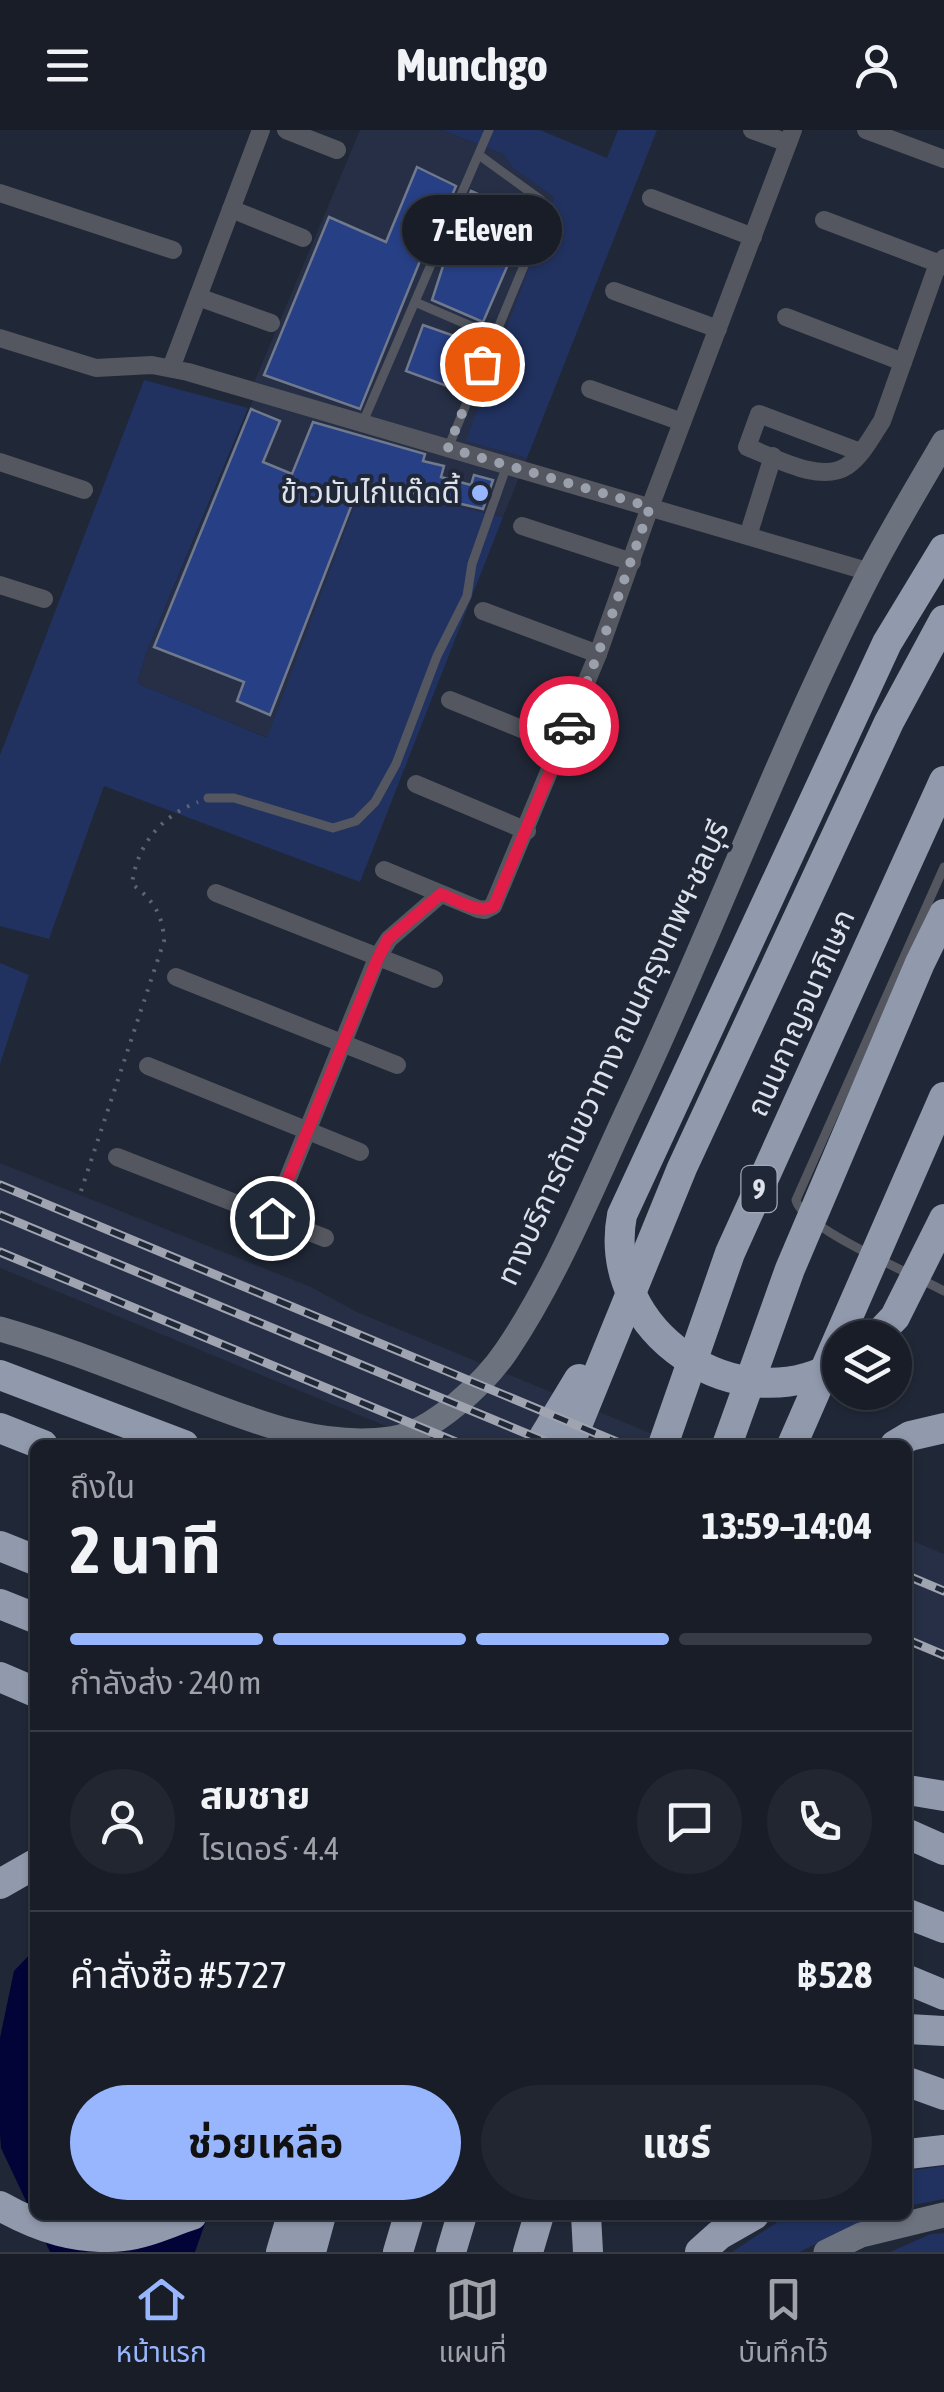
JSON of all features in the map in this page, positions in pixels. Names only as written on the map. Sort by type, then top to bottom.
[{"type":"highway","points":[[822,1373],[772,1385],[735,1381],[701,1368],[664,1339],[642,1311],[623,1272],[617,1239],[622,1215],[887,643],[944,549]]},
{"type":"highway","points":[[572,1440],[682,1168],[890,722],[944,620]]},
{"type":"highway","name":"ถนนกาญจนาภิเษก","points":[[665,1440],[730,1253],[944,781]]},
{"type":"highway","name":"9","points":[[729,1440],[790,1270],[944,914]]},
{"type":"highway","points":[[794,1440],[944,1097]]},
{"type":"highway","points":[[892,1320],[944,1218]]},
{"type":"highway","points":[[542,1440],[621,1312]]},
{"type":"highway","points":[[0,1375],[171,1440]]},
{"type":"highway","points":[[0,1428],[31,1440]]},
{"type":"highway","points":[[904,1440],[944,1428]]},
{"type":"highway","points":[[0,1546],[30,1556]]},
{"type":"highway","points":[[0,1566],[30,1559]]},
{"type":"highway","points":[[0,1604],[30,1616]]},
{"type":"highway","points":[[0,1678],[30,1690]]},
{"type":"highway","points":[[912,1791],[944,1796]]},
{"type":"highway","points":[[912,1836],[944,1850]]},
{"type":"highway","points":[[0,1884],[30,1867]]},
{"type":"highway","points":[[912,1916],[944,1928]]},
{"type":"highway","points":[[912,1982],[944,1995]]},
{"type":"highway","points":[[912,2029],[944,2030]]},
{"type":"highway","points":[[912,2084],[944,2096]]},
{"type":"highway","points":[[912,2154],[944,2150]]},
{"type":"highway","points":[[0,2206],[32,2224],[67,2235],[124,2236],[176,2220]]},
{"type":"highway","points":[[280,2252],[290,2220]]},
{"type":"highway","points":[[311,2252],[320,2220]]},
{"type":"highway","points":[[398,2252],[407,2220]]},
{"type":"highway","points":[[451,2252],[461,2220]]},
{"type":"highway","points":[[528,2252],[537,2220]]},
{"type":"highway","points":[[586,2220],[588,2252]]},
{"type":"highway","points":[[700,2252],[746,2220]]},
{"type":"main road","name":"ทางบริการด้านขวาทาง ถนนกรุงเทพฯ-ชลบุรี","points":[[360,1440],[394,1438],[425,1425],[470,1393],[515,1338],[544,1291],[870,572],[944,442]]},
{"type":"main road","name":"ทางบริการด้านขวาทาง ถนนกรุงเทพฯ-ชลบุรี","points":[[0,1329],[42,1341],[275,1430],[337,1440]]},
{"type":"main road","points":[[826,2252],[861,2236],[944,2215]]},
{"type":"street","points":[[171,368],[260,130]]},
{"type":"street","points":[[286,130],[336,150]]},
{"type":"street","points":[[384,870],[478,909],[490,908],[527,831],[598,654],[791,137],[752,130]]},
{"type":"street","points":[[866,130],[944,160]]},
{"type":"street","points":[[0,192],[174,250]]},
{"type":"street","points":[[651,198],[753,236]]},
{"type":"street","points":[[231,209],[304,238]]},
{"type":"street","points":[[824,220],[942,261],[882,421],[860,452],[850,464],[821,473],[747,447],[758,414],[860,452]]},
{"type":"street","points":[[614,291],[718,329]]},
{"type":"street","points":[[198,297],[271,323]]},
{"type":"street","points":[[786,317],[903,362]]},
{"type":"street","points":[[0,338],[96,368],[152,364],[171,368],[870,572]]},
{"type":"street","points":[[590,388],[682,422]]},
{"type":"street","points":[[748,536],[773,456]]},
{"type":"street","points":[[0,462],[84,490]]},
{"type":"street","points":[[522,526],[632,562]]},
{"type":"street","points":[[0,585],[44,599]]},
{"type":"street","points":[[482,612],[598,654]]},
{"type":"street","points":[[450,700],[561,745]]},
{"type":"street","points":[[416,784],[527,831]]},
{"type":"street","points":[[216,893],[434,979]]},
{"type":"street","points":[[272,1218],[378,958],[388,939],[441,894]]},
{"type":"street","points":[[176,978],[397,1065]]},
{"type":"street","points":[[148,1066],[360,1152]]},
{"type":"street","points":[[117,1157],[324,1238]]},
{"type":"lane","points":[[364,422],[489,130]]},
{"type":"lane","points":[[448,448],[533,244],[541,200],[479,155]]},
{"type":"lane","points":[[415,302],[494,336]]},
{"type":"lane","points":[[208,798],[249,802],[333,828],[356,822],[375,802],[396,764],[438,656],[467,596],[472,564],[507,465]]},
{"type":"lane","points":[[944,867],[796,1200],[798,1210],[843,1241],[944,1291]]},
{"type":"path","points":[[81,1191],[164,941],[164,924],[152,899],[132,884],[135,861],[159,824],[182,808],[208,798]]},
{"type":"shaded area","points":[[360,130],[442,130],[503,154],[513,168],[554,197],[467,441],[527,458],[503,517],[362,485],[268,738],[137,683],[254,398],[253,385]]},
{"type":"shaded area","points":[[442,130],[540,130],[607,158],[618,130],[657,130],[527,458],[466,441],[554,197],[513,168],[503,154]]},
{"type":"shaded area","points":[[144,380],[248,408],[137,683],[267,738],[362,485],[503,517],[360,882],[104,786],[49,939],[0,926],[0,755]]},
{"type":"shaded area","points":[[0,963],[29,975],[0,1064]]},
{"type":"shaded area","points":[[0,1163],[311,1287],[357,1312],[667,1440],[420,1440],[0,1268]]},
{"type":"shaded area","points":[[912,1541],[944,1554],[944,1655],[912,1642]]},
{"type":"shaded area","points":[[30,1954],[30,2210],[1,2148],[0,2135],[0,2038],[14,1971]]},
{"type":"shaded area","points":[[944,2166],[944,2199],[912,2205],[912,2170]]},
{"type":"shaded area","points":[[35,2220],[206,2220],[195,2252],[50,2252]]},
{"type":"shaded area","points":[[780,2220],[867,2220],[799,2252],[732,2252]]},
{"type":"shaded area","points":[[944,2233],[944,2252],[890,2252],[931,2234]]},
{"type":"building","points":[[417,167],[456,186],[439,226],[435,224],[360,409],[264,375],[329,217],[386,242]]},
{"type":"building","points":[[471,191],[529,216],[483,322],[432,300]]},
{"type":"building","points":[[423,325],[480,345],[463,392],[406,371]]},
{"type":"building","points":[[251,409],[280,421],[263,462],[292,474],[313,422],[425,454],[423,461],[444,466],[441,477],[471,485],[474,475],[493,480],[483,509],[361,481],[270,715],[237,701],[244,682],[154,647]]},
{"type":"railway","points":[[0,1185],[612,1440]]},
{"type":"railway","points":[[0,1215],[542,1440]]},
{"type":"railway","points":[[0,1252],[451,1440]]},
{"type":"railway","points":[[912,1578],[944,1591]]},
{"type":"railway","points":[[912,1642],[944,1655]]},
{"type":"way so far","points":[[482,364],[448,448],[650,507],[569,726]]},
{"type":"place","name":"7-Eleven","points":[[482,364]]},
{"type":"place","name":"ข้าวมันไก่แด๊ดดี้","points":[[480,493]]},
{"type":"route","points":[[272,1218],[388,939],[441,894],[478,909],[494,906],[569,726]]}]
